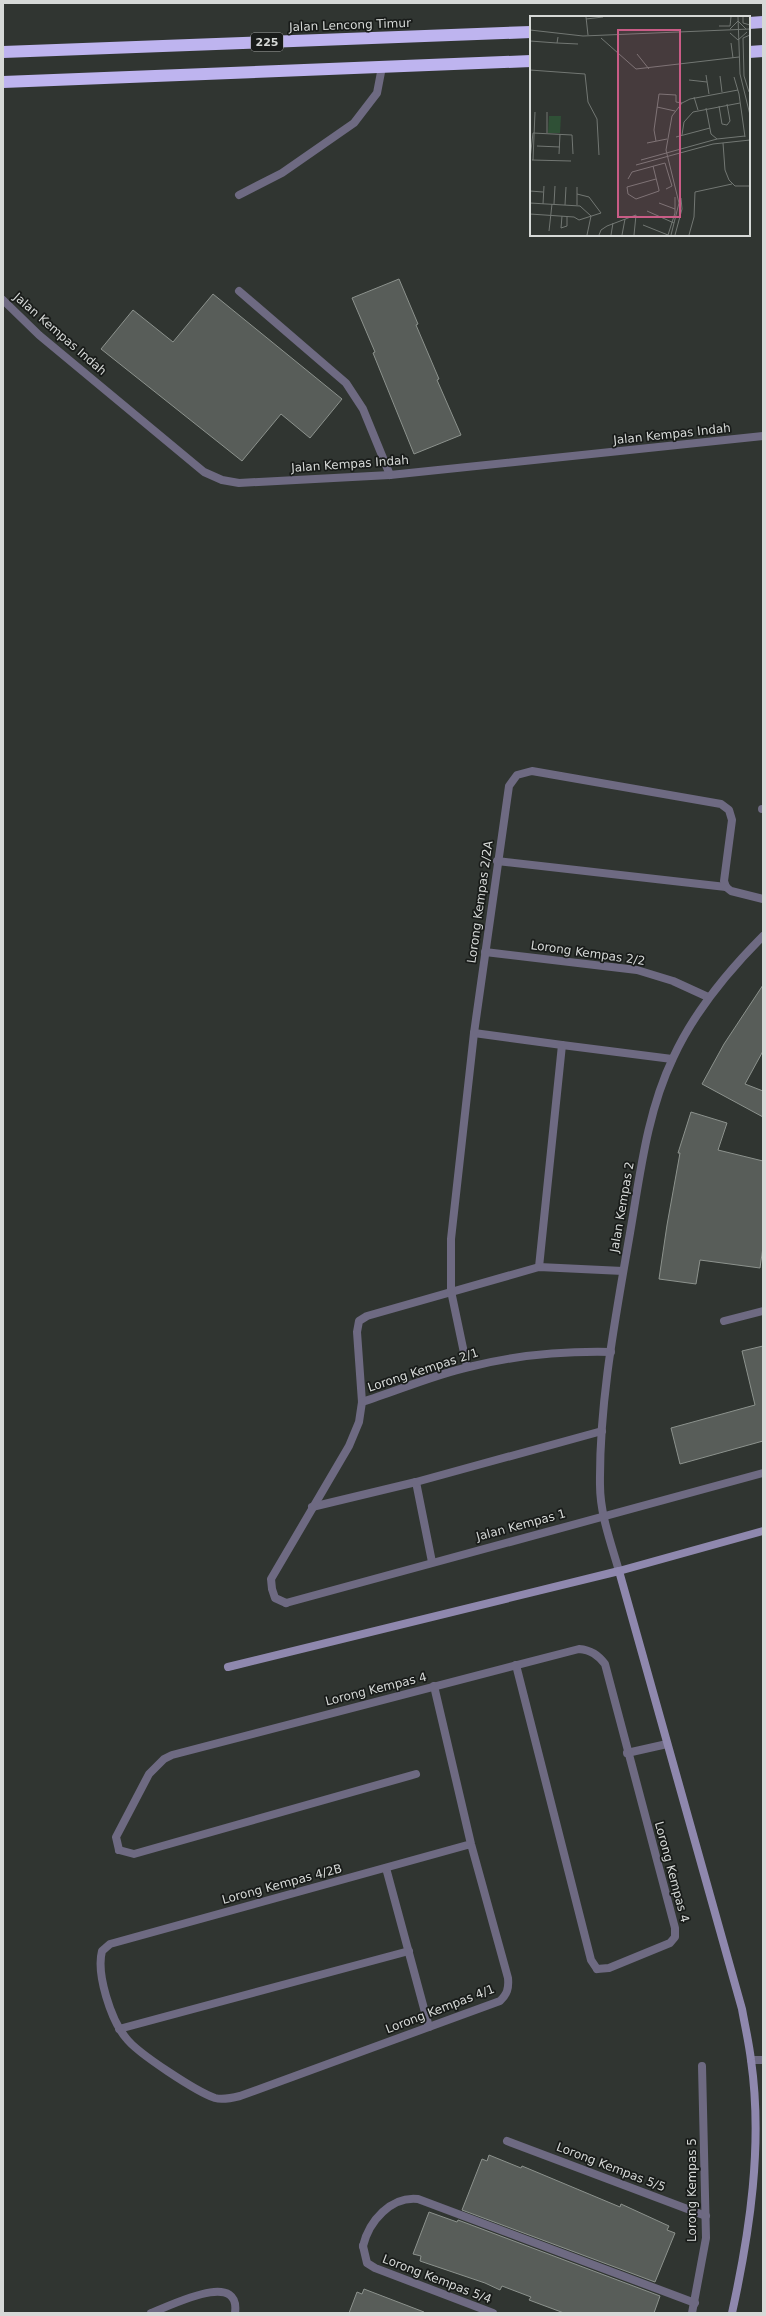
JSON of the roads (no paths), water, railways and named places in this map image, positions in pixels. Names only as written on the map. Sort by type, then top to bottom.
[{"type":"highway","points":[[750,23],[763,22]]},
{"type":"highway","name":"Jalan Lencong Timur","points":[[3,52],[530,32]]},
{"type":"highway","points":[[750,52],[763,51]]},
{"type":"highway","points":[[3,82],[530,61]]},
{"type":"street","points":[[239,194],[282,173],[354,123],[377,93],[382,67]]},
{"type":"street","points":[[239,291],[351,389],[363,409],[390,475]]},
{"type":"street","name":"Jalan Kempas Indah","points":[[3,300],[39,334],[198,466],[222,480],[239,483],[390,475],[763,436]]},
{"type":"street","name":"Lorong Kempas 2/2A","points":[[467,1367],[451,1291],[450,1239],[474,1033],[497,861],[509,786],[517,775],[532,771],[721,804],[729,810],[732,820],[724,881],[726,887]]},
{"type":"street","points":[[497,861],[726,887],[731,891],[763,899]]},
{"type":"street","name":"Jalan Kempas 2","points":[[619,1571],[603,1516],[600,1486],[602,1430],[611,1352],[643,1157],[657,1103],[672,1059],[708,998],[763,936]]},
{"type":"street","name":"Lorong Kempas 2/2","points":[[485,952],[637,970],[673,981],[708,998]]},
{"type":"street","points":[[474,1033],[672,1059]]},
{"type":"street","points":[[538,1267],[562,1045]]},
{"type":"street","points":[[312,1507],[349,1446],[359,1422],[362,1402],[356,1332],[359,1321],[367,1316],[538,1267],[624,1271]]},
{"type":"street","points":[[724,1321],[763,1311]]},
{"type":"street","name":"Lorong Kempas 2/1","points":[[362,1402],[467,1367],[536,1354],[611,1352]]},
{"type":"street","points":[[312,1507],[416,1482],[602,1430]]},
{"type":"street","name":"Jalan Kempas 1","points":[[312,1507],[271,1579],[272,1589],[276,1598],[286,1602],[763,1473]]},
{"type":"street","points":[[416,1482],[432,1562]]},
{"type":"street","points":[[228,1667],[619,1571],[763,1531]]},
{"type":"street","points":[[619,1571],[742,2009],[751,2060],[755,2145],[752,2198],[744,2258],[732,2313]]},
{"type":"street","name":"Lorong Kempas 4","points":[[416,1774],[134,1854],[119,1850],[116,1844],[119,1832],[149,1774],[164,1758],[182,1751],[516,1665],[579,1649],[586,1650],[600,1658],[605,1664],[627,1753],[675,1928],[675,1937],[670,1944],[615,1966],[596,1968],[591,1960],[516,1665]]},
{"type":"street","name":"Lorong Kempas 4/1","points":[[102,1951],[100,1965],[105,1991],[120,2029],[132,2046],[200,2090],[217,2098],[240,2096],[500,2001],[508,1991],[508,1978],[471,1844],[434,1686]]},
{"type":"street","points":[[627,1753],[667,1744]]},
{"type":"street","name":"Lorong Kempas 4/2B","points":[[102,1951],[110,1944],[471,1844]]},
{"type":"street","points":[[386,1868],[429,2027]]},
{"type":"street","points":[[120,2029],[409,1951]]},
{"type":"street","points":[[751,2060],[763,2060]]},
{"type":"street","name":"Lorong Kempas 5","points":[[692,2313],[706,2238],[702,2066]]},
{"type":"street","name":"Lorong Kempas 5/5","points":[[507,2140],[706,2216]]},
{"type":"street","name":"Lorong Kempas 5/4","points":[[493,2313],[375,2268],[367,2263],[363,2246],[366,2233],[373,2221],[396,2202],[407,2198],[418,2199],[694,2304]]},
{"type":"street","points":[[151,2313],[163,2311],[210,2291],[222,2291],[230,2294],[235,2301],[235,2313]]}]
